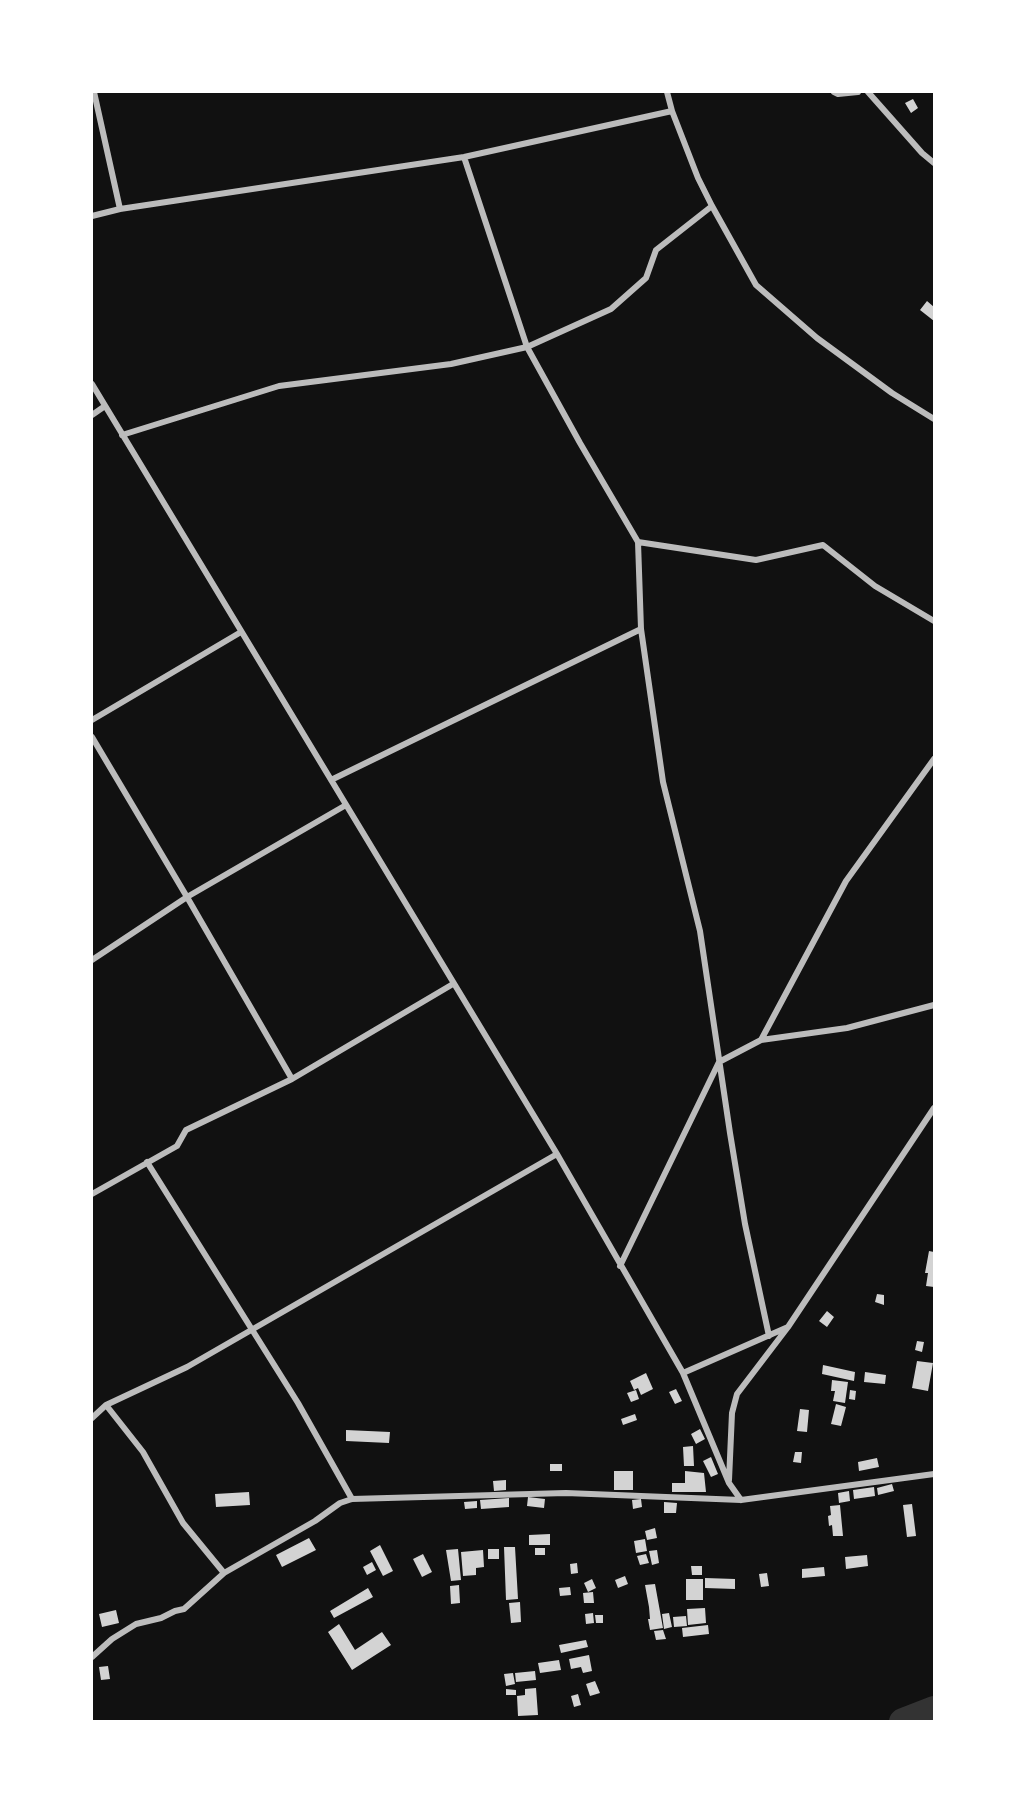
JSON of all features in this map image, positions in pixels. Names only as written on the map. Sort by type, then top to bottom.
[{"type":"street","points":[[94,92],[120,209]]},
{"type":"street","points":[[667,92],[672,111],[712,206],[756,285],[818,338],[892,393],[934,419]]},
{"type":"street","points":[[834,92],[838,94],[858,92]]},
{"type":"street","points":[[868,92],[922,153],[934,163]]},
{"type":"street","points":[[92,216],[120,209],[464,157],[672,111]]},
{"type":"street","points":[[464,157],[508,296],[527,346],[638,542],[641,628],[663,782],[700,931],[718,1062],[745,1224],[769,1336]]},
{"type":"street","points":[[122,435],[279,386],[451,364],[527,346],[611,309],[646,278],[656,250],[712,206]]},
{"type":"street","points":[[92,384],[557,1154],[683,1372],[729,1483],[741,1500]]},
{"type":"street","points":[[92,415],[105,406]]},
{"type":"street","points":[[638,542],[756,560],[823,545],[875,586],[934,621]]},
{"type":"street","points":[[331,780],[641,628]]},
{"type":"street","points":[[92,720],[240,632]]},
{"type":"street","points":[[92,737],[292,1079]]},
{"type":"street","points":[[761,1040],[846,881],[934,759]]},
{"type":"street","points":[[92,960],[187,897],[346,805]]},
{"type":"street","points":[[92,1194],[177,1146],[186,1130],[292,1079],[453,984]]},
{"type":"street","points":[[621,1266],[718,1062],[761,1040],[847,1028],[934,1005]]},
{"type":"street","points":[[729,1483],[732,1413],[737,1394],[788,1327],[934,1108]]},
{"type":"street","points":[[92,1418],[105,1405],[187,1367],[557,1154]]},
{"type":"street","points":[[147,1162],[298,1403],[352,1499]]},
{"type":"street","points":[[683,1372],[788,1327]]},
{"type":"street","points":[[105,1405],[143,1452],[183,1523],[224,1573]]},
{"type":"street","points":[[92,1657],[112,1638],[136,1624],[184,1610],[224,1573],[315,1521],[340,1503],[352,1499],[566,1493],[741,1500],[934,1474]]},
{"type":"building","points":[[913,99],[918,108],[911,113],[905,103]]},
{"type":"building","points":[[927,301],[934,307],[934,321],[920,310]]},
{"type":"building","points":[[929,1251],[934,1252],[934,1287],[926,1286],[928,1273],[925,1273]]},
{"type":"building","points":[[877,1294],[884,1295],[884,1305],[875,1302]]},
{"type":"building","points":[[827,1311],[834,1317],[827,1327],[819,1321]]},
{"type":"building","points":[[917,1341],[924,1342],[922,1352],[915,1350]]},
{"type":"building","points":[[917,1361],[933,1363],[928,1391],[912,1388]]},
{"type":"building","points":[[823,1365],[855,1372],[854,1381],[822,1374]]},
{"type":"building","points":[[865,1372],[886,1375],[885,1384],[864,1382]]},
{"type":"building","points":[[646,1373],[653,1389],[641,1395],[638,1388],[634,1390],[630,1381]]},
{"type":"building","points":[[832,1380],[848,1382],[845,1403],[833,1401],[835,1391],[831,1391]]},
{"type":"building","points":[[676,1389],[682,1401],[675,1404],[669,1392]]},
{"type":"building","points":[[636,1390],[639,1399],[631,1402],[627,1393]]},
{"type":"building","points":[[850,1390],[856,1391],[855,1400],[849,1399]]},
{"type":"building","points":[[836,1404],[846,1407],[841,1426],[831,1424]]},
{"type":"building","points":[[800,1409],[809,1410],[807,1432],[797,1431]]},
{"type":"building","points":[[635,1414],[637,1420],[623,1425],[621,1419]]},
{"type":"building","points":[[700,1429],[705,1439],[696,1444],[691,1434]]},
{"type":"building","points":[[346,1430],[390,1432],[389,1443],[346,1441]]},
{"type":"building","points":[[693,1446],[694,1466],[684,1466],[683,1447]]},
{"type":"building","points":[[795,1452],[802,1452],[801,1463],[793,1462]]},
{"type":"building","points":[[711,1457],[718,1474],[711,1477],[703,1461]]},
{"type":"building","points":[[877,1458],[879,1467],[859,1471],[858,1462]]},
{"type":"building","points":[[550,1464],[562,1464],[562,1471],[550,1471]]},
{"type":"building","points":[[614,1471],[633,1471],[633,1490],[614,1490]]},
{"type":"building","points":[[685,1471],[704,1473],[706,1492],[672,1492],[672,1483],[685,1483]]},
{"type":"building","points":[[506,1480],[506,1490],[494,1491],[493,1481]]},
{"type":"building","points":[[892,1484],[894,1491],[878,1495],[877,1488]]},
{"type":"building","points":[[874,1487],[875,1496],[854,1499],[853,1490]]},
{"type":"building","points":[[849,1491],[850,1501],[839,1503],[838,1493]]},
{"type":"building","points":[[249,1492],[250,1505],[216,1507],[215,1494]]},
{"type":"building","points":[[528,1497],[545,1499],[544,1508],[527,1506]]},
{"type":"building","points":[[509,1498],[509,1507],[481,1509],[480,1500]]},
{"type":"building","points":[[641,1499],[642,1507],[633,1509],[632,1500]]},
{"type":"building","points":[[477,1501],[477,1508],[465,1509],[464,1502]]},
{"type":"building","points":[[664,1502],[677,1503],[676,1513],[664,1513]]},
{"type":"building","points":[[912,1504],[916,1536],[907,1537],[903,1505]]},
{"type":"building","points":[[840,1505],[843,1536],[833,1536],[828,1516],[831,1515],[830,1506]]},
{"type":"building","points":[[655,1528],[657,1538],[647,1540],[645,1531]]},
{"type":"building","points":[[550,1534],[550,1545],[529,1545],[529,1535]]},
{"type":"building","points":[[309,1538],[316,1550],[282,1567],[276,1555]]},
{"type":"building","points":[[645,1539],[647,1551],[636,1553],[634,1541]]},
{"type":"building","points":[[380,1545],[393,1571],[383,1576],[370,1551]]},
{"type":"building","points":[[504,1547],[515,1547],[518,1599],[506,1600]]},
{"type":"building","points":[[535,1548],[545,1548],[545,1555],[535,1555]]},
{"type":"building","points":[[458,1549],[461,1580],[451,1581],[446,1550]]},
{"type":"building","points":[[488,1549],[499,1549],[499,1559],[488,1559]]},
{"type":"building","points":[[483,1550],[484,1567],[476,1568],[476,1575],[463,1576],[461,1552]]},
{"type":"building","points":[[657,1550],[659,1563],[652,1565],[649,1551]]},
{"type":"building","points":[[423,1554],[432,1572],[422,1577],[413,1559]]},
{"type":"building","points":[[646,1554],[649,1563],[640,1565],[637,1556]]},
{"type":"building","points":[[867,1555],[868,1566],[846,1569],[845,1557]]},
{"type":"building","points":[[372,1562],[376,1570],[367,1575],[363,1567]]},
{"type":"building","points":[[577,1563],[578,1573],[571,1574],[570,1564]]},
{"type":"building","points":[[691,1566],[702,1566],[702,1575],[692,1575]]},
{"type":"building","points":[[824,1567],[825,1576],[802,1578],[802,1569]]},
{"type":"building","points":[[767,1573],[769,1586],[761,1587],[759,1574]]},
{"type":"building","points":[[625,1576],[628,1584],[618,1588],[615,1580]]},
{"type":"building","points":[[705,1578],[735,1579],[735,1589],[705,1588]]},
{"type":"building","points":[[592,1579],[596,1588],[588,1592],[584,1583]]},
{"type":"building","points":[[686,1579],[703,1579],[703,1600],[686,1600]]},
{"type":"building","points":[[655,1584],[663,1628],[650,1630],[645,1585]]},
{"type":"building","points":[[459,1585],[460,1603],[451,1604],[450,1586]]},
{"type":"building","points":[[570,1587],[571,1595],[560,1596],[559,1588]]},
{"type":"building","points":[[368,1588],[373,1597],[334,1618],[330,1611]]},
{"type":"building","points":[[593,1592],[594,1603],[584,1603],[583,1593]]},
{"type":"building","points":[[520,1602],[521,1622],[511,1623],[509,1603]]},
{"type":"building","points":[[705,1608],[706,1623],[688,1625],[687,1609]]},
{"type":"building","points":[[116,1610],[119,1623],[102,1627],[99,1614]]},
{"type":"building","points":[[593,1613],[594,1623],[586,1624],[585,1614]]},
{"type":"building","points":[[669,1613],[672,1627],[664,1629],[662,1614]]},
{"type":"building","points":[[595,1615],[603,1615],[603,1623],[596,1623]]},
{"type":"building","points":[[686,1616],[687,1626],[674,1627],[673,1617]]},
{"type":"building","points":[[339,1624],[355,1650],[382,1632],[391,1645],[352,1670],[328,1632]]},
{"type":"building","points":[[708,1625],[709,1634],[683,1637],[682,1628]]},
{"type":"building","points":[[663,1630],[666,1639],[656,1640],[654,1631]]},
{"type":"building","points":[[586,1640],[588,1647],[561,1653],[559,1645]]},
{"type":"building","points":[[589,1655],[592,1671],[583,1673],[581,1667],[571,1669],[569,1659]]},
{"type":"building","points":[[559,1660],[561,1670],[540,1673],[538,1663]]},
{"type":"building","points":[[108,1666],[110,1679],[101,1680],[99,1667]]},
{"type":"building","points":[[535,1671],[536,1680],[516,1682],[515,1673]]},
{"type":"building","points":[[513,1673],[515,1684],[506,1686],[504,1674]]},
{"type":"building","points":[[595,1681],[600,1693],[590,1696],[586,1684]]},
{"type":"building","points":[[536,1688],[538,1715],[518,1716],[517,1696],[525,1695],[525,1689]]},
{"type":"building","points":[[506,1689],[516,1690],[516,1695],[506,1695]]},
{"type":"building","points":[[578,1694],[581,1705],[574,1707],[571,1696]]},
{"type":"waterway","points":[[903,1722],[934,1710]]}]
